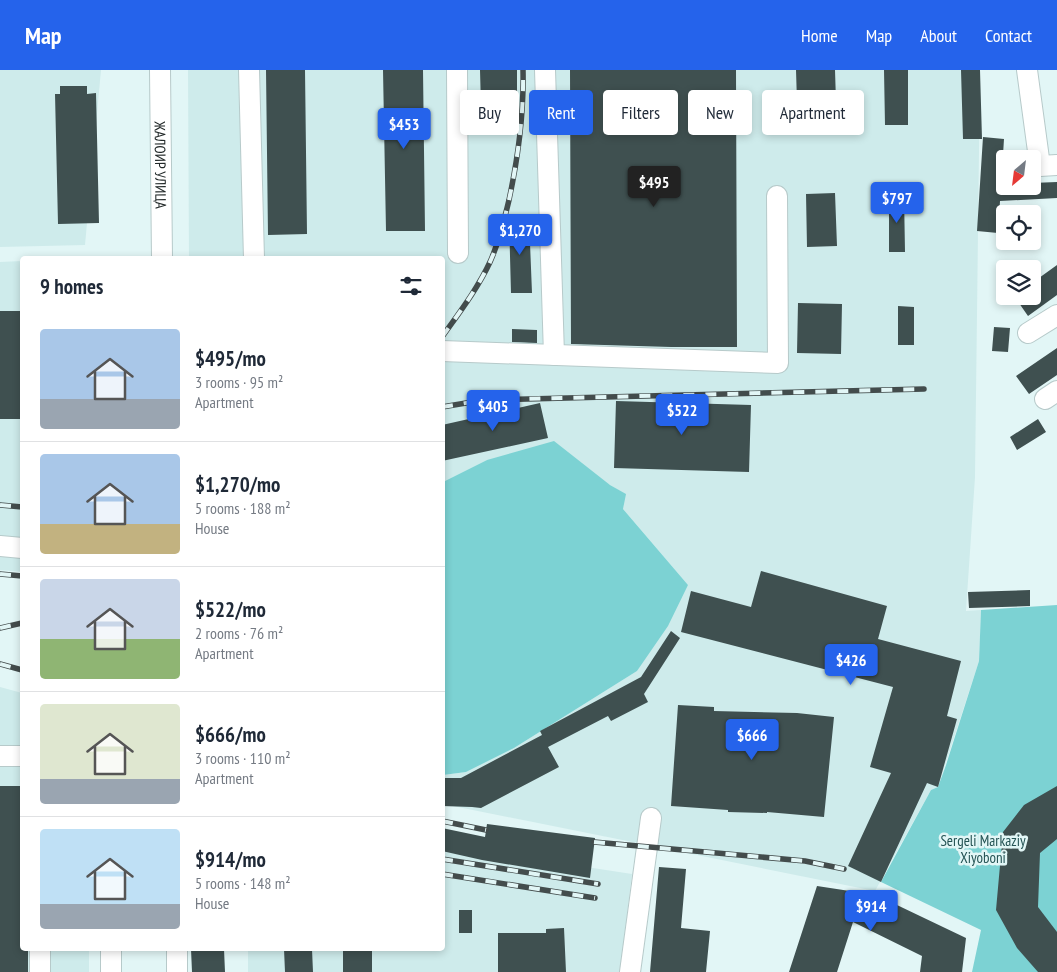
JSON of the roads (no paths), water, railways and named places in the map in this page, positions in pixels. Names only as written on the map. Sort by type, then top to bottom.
[{"type":"street","name":"ЖАЛОИР УЛИЦА","points":[[160,70],[162,256]]},
{"type":"street","points":[[249,70],[254,256]]},
{"type":"street","points":[[457,70],[458,253]]},
{"type":"street","points":[[545,70],[554,355]]},
{"type":"street","points":[[1027,70],[1040,166],[1057,165]]},
{"type":"street","points":[[445,351],[778,363],[777,196]]},
{"type":"street","points":[[1028,333],[1057,314]]},
{"type":"street","points":[[0,546],[20,548]]},
{"type":"street","points":[[0,756],[20,756]]},
{"type":"street","points":[[630,972],[651,818]]},
{"type":"street","points":[[40,951],[40,972]]},
{"type":"street","points":[[111,972],[112,951]]},
{"type":"street","points":[[177,951],[177,972]]},
{"type":"railway","points":[[445,333],[480,281],[499,239],[518,152],[523,70]]},
{"type":"railway","points":[[445,406],[484,400],[924,389]]},
{"type":"railway","points":[[0,505],[20,507]]},
{"type":"railway","points":[[0,574],[20,576]]},
{"type":"railway","points":[[0,628],[20,623]]},
{"type":"railway","points":[[0,664],[20,669]]},
{"type":"railway","points":[[445,822],[486,830]]},
{"type":"railway","points":[[594,842],[805,861],[844,869]]},
{"type":"railway","points":[[445,859],[598,884]]},
{"type":"railway","points":[[445,874],[595,898]]},
{"type":"park label","name":"Sergeli Markaziy Xiyoboni","points":[[983,848]]}]
